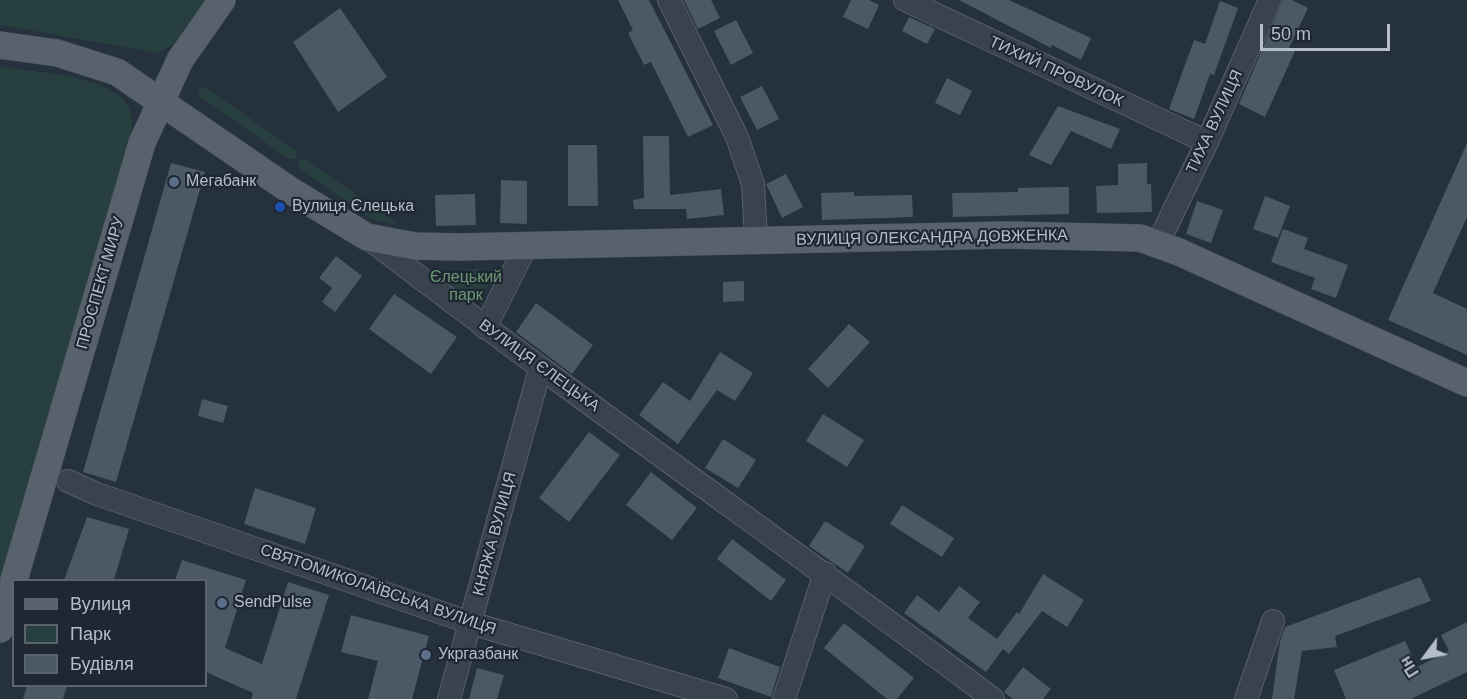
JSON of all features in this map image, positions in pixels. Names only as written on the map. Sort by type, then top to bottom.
[{"type":"main road","name":"ПРОСПЕКТ МИРУ","points":[[15,579],[142,143],[180,60],[222,0]]},
{"type":"main road","name":"ВУЛИЦЯ ЄЛЕЦЬКА","points":[[0,45],[57,53],[117,72],[291,191],[366,237]]},
{"type":"main road","name":"ВУЛИЦЯ ОЛЕКСАНДРА ДОВЖЕНКА","points":[[366,237],[415,246],[1007,235],[1140,238],[1158,243],[1467,383]]},
{"type":"main road","name":"ПРОСПЕКТ МИРУ","points":[[0,629],[12,589]]},
{"type":"street","points":[[669,0],[738,137],[753,184],[756,240]]},
{"type":"street","name":"ТИХИЙ ПРОВУЛОК","points":[[905,0],[1207,142]]},
{"type":"street","name":"ТИХА ВУЛИЦЯ","points":[[1158,243],[1207,142],[1270,0]]},
{"type":"street","name":"ВУЛИЦЯ ЄЛЕЦЬКА","points":[[366,237],[540,369],[825,573],[993,699]]},
{"type":"street","points":[[485,328],[527,244]]},
{"type":"street","name":"КНЯЖА ВУЛИЦЯ","points":[[449,699],[540,369]]},
{"type":"street","name":"СВЯТОМИКОЛАЇВСЬКА ВУЛИЦЯ","points":[[68,481],[97,494],[471,623],[726,699]]},
{"type":"street","points":[[784,699],[825,573]]},
{"type":"street","points":[[1246,699],[1273,621]]},
{"type":"green space","points":[[0,0],[206,0],[172,45],[157,53],[0,25]]},
{"type":"green space","points":[[0,67],[51,73],[107,88],[121,97],[129,108],[133,136],[0,597]]},
{"type":"green space","points":[[204,86],[296,151],[296,159],[289,159],[199,96],[198,92]]},
{"type":"green space","points":[[304,158],[400,225],[373,220],[299,168],[298,162]]},
{"type":"green space","name":"Єлецький парк","points":[[478,268],[485,274],[488,285],[478,300],[467,304],[432,277]]},
{"type":"building","points":[[618,0],[649,0],[713,125],[688,137],[651,62],[644,65],[628,33],[633,30]]},
{"type":"building","points":[[684,0],[711,0],[720,18],[698,29]]},
{"type":"building","points":[[851,0],[869,0],[879,5],[868,29],[843,17]]},
{"type":"building","points":[[959,0],[1009,0],[1091,38],[1081,60],[1052,45],[1051,48]]},
{"type":"building","points":[[1283,0],[1292,0],[1308,8],[1289,48],[1295,51],[1265,117],[1239,104]]},
{"type":"building","points":[[1220,1],[1238,8],[1214,75],[1210,74],[1194,119],[1169,109],[1194,40],[1205,44]]},
{"type":"building","points":[[340,8],[387,77],[338,112],[293,42]]},
{"type":"building","points":[[909,17],[935,29],[927,44],[902,31]]},
{"type":"building","points":[[736,20],[753,53],[731,65],[714,31]]},
{"type":"building","points":[[947,78],[972,91],[960,115],[935,103]]},
{"type":"building","points":[[762,86],[779,119],[757,130],[740,97]]},
{"type":"building","points":[[1058,106],[1120,129],[1111,149],[1071,131],[1051,165],[1029,155]]},
{"type":"building","points":[[643,136],[669,136],[670,195],[721,189],[724,215],[687,219],[686,209],[634,209],[633,200],[644,198]]},
{"type":"building","points":[[1467,143],[1467,217],[1433,293],[1467,309],[1467,355],[1388,320]]},
{"type":"building","points":[[568,145],[597,145],[598,206],[568,206]]},
{"type":"building","points":[[171,163],[205,172],[116,482],[83,472]]},
{"type":"building","points":[[1147,163],[1147,184],[1151,184],[1152,212],[1097,213],[1096,186],[1118,185],[1118,164]]},
{"type":"building","points":[[786,174],[803,207],[782,218],[766,184]]},
{"type":"building","points":[[501,180],[527,181],[527,224],[500,223]]},
{"type":"building","points":[[1069,187],[1069,214],[953,217],[952,193],[1018,192],[1018,188]]},
{"type":"building","points":[[854,192],[854,196],[912,195],[913,217],[822,220],[821,193]]},
{"type":"building","points":[[475,194],[476,225],[436,226],[435,195]]},
{"type":"building","points":[[1265,196],[1290,206],[1278,238],[1253,229]]},
{"type":"building","points":[[1197,201],[1223,210],[1211,243],[1186,234]]},
{"type":"building","points":[[1283,229],[1308,238],[1304,249],[1348,265],[1336,298],[1311,289],[1315,278],[1271,262]]},
{"type":"building","points":[[336,256],[362,276],[335,312],[322,302],[332,288],[319,278]]},
{"type":"building","points":[[744,281],[744,301],[723,302],[723,282]]},
{"type":"building","points":[[394,294],[457,337],[431,374],[369,329]]},
{"type":"building","points":[[536,303],[593,345],[572,374],[516,332]]},
{"type":"building","points":[[849,324],[870,342],[828,388],[808,369]]},
{"type":"building","points":[[720,352],[753,373],[735,401],[717,390],[678,444],[639,415],[663,382],[690,401]]},
{"type":"building","points":[[202,399],[228,406],[223,423],[198,416]]},
{"type":"building","points":[[823,414],[864,440],[847,467],[806,441]]},
{"type":"building","points":[[589,432],[620,455],[569,522],[539,498]]},
{"type":"building","points":[[723,439],[756,460],[738,488],[705,468]]},
{"type":"building","points":[[651,472],[697,508],[672,540],[626,505]]},
{"type":"building","points":[[255,488],[316,508],[305,544],[244,524]]},
{"type":"building","points":[[902,505],[954,538],[942,557],[890,524]]},
{"type":"building","points":[[87,517],[129,529],[114,579],[64,579]]},
{"type":"building","points":[[825,521],[865,546],[848,573],[809,546]]},
{"type":"building","points":[[732,539],[786,580],[771,601],[717,559]]},
{"type":"building","points":[[182,560],[246,580],[225,648],[262,664],[288,582],[329,595],[296,699],[251,699],[253,693],[207,672],[207,579],[175,579]]},
{"type":"building","points":[[1043,574],[1084,600],[1067,627],[1042,611],[1009,654],[1003,649],[986,672],[904,613],[917,595],[939,612],[959,586],[980,602],[968,618],[997,639],[1017,612],[1019,614]]},
{"type":"building","points":[[1420,577],[1431,601],[1335,636],[1337,647],[1302,651],[1294,699],[1272,699],[1280,641],[1285,627]]},
{"type":"building","points":[[351,615],[429,636],[412,699],[368,699],[378,661],[341,652]]},
{"type":"building","points":[[1467,622],[1467,672],[1411,699],[1346,699],[1334,670],[1405,641],[1417,667],[1449,651],[1441,635]]},
{"type":"building","points":[[844,623],[914,678],[897,699],[887,699],[824,648]]},
{"type":"building","points":[[729,648],[780,667],[771,697],[718,678]]},
{"type":"building","points":[[1023,667],[1051,689],[1043,699],[1013,699],[1004,692]]},
{"type":"building","points":[[477,668],[504,675],[497,699],[469,699]]},
{"type":"building","points":[[27,687],[67,687],[63,699],[23,699]]},
{"type":"place","name":"Мегабанк","points":[[174,182]]},
{"type":"place","name":"Вулиця Єлецька","points":[[280,207]]},
{"type":"place","name":"SendPulse","points":[[222,603]]},
{"type":"place","name":"Укргазбанк","points":[[426,655]]}]
